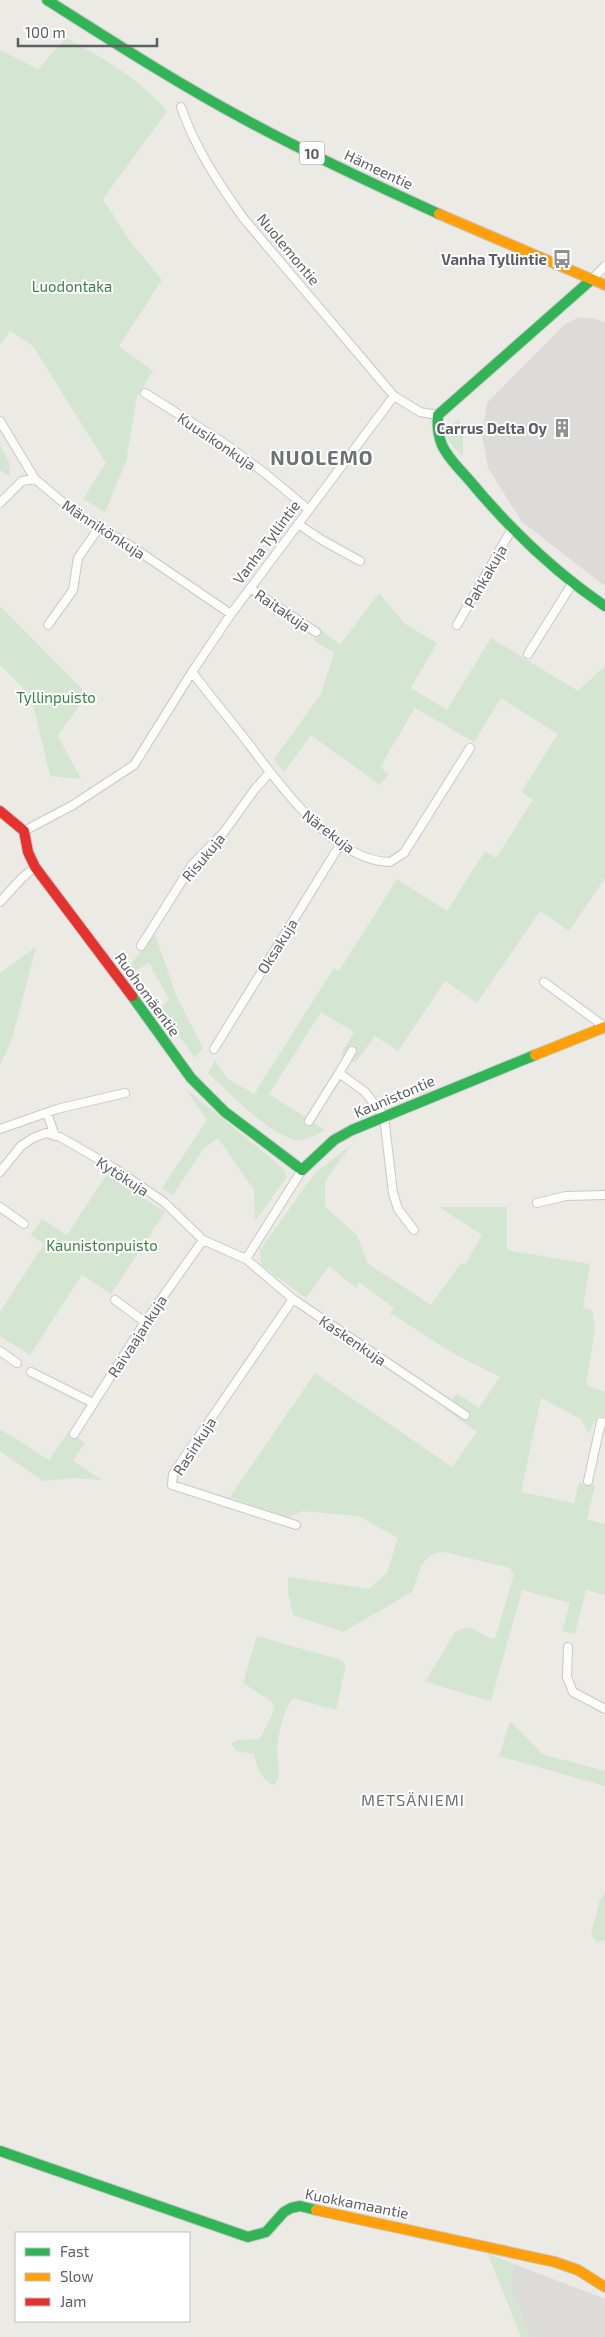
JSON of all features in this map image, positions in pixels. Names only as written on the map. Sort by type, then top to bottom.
[{"type":"main road","name":"Hämeentie","points":[[46,0],[177,82],[273,134],[379,187],[605,285]]},
{"type":"main road","points":[[591,280],[438,416],[438,434],[446,451],[541,557],[572,584],[605,606]]},
{"type":"main road","points":[[0,811],[24,831]]},
{"type":"main road","name":"Ruohomäentie","points":[[24,831],[28,852],[35,867],[203,1092],[302,1170]]},
{"type":"main road","name":"Kaunistontie","points":[[302,1170],[334,1140],[384,1116],[605,1026]]},
{"type":"main road","name":"Kuokkamaantie","points":[[0,2151],[248,2237],[262,2236],[268,2232],[285,2210],[300,2206],[555,2262],[578,2270],[605,2287]]},
{"type":"street","name":"Nuolemontie","points":[[182,107],[187,123],[206,162],[227,196],[394,396]]},
{"type":"street","points":[[591,280],[605,266]]},
{"type":"street","name":"Kuusikonkuja","points":[[145,394],[224,443],[266,474],[309,510]]},
{"type":"street","points":[[394,396],[420,412],[438,416]]},
{"type":"street","name":"Vanha Tyllintie","points":[[24,831],[73,805],[134,765],[231,614],[394,396]]},
{"type":"street","name":"Männikönkuja","points":[[0,421],[35,479],[77,514],[100,526],[231,614]]},
{"type":"street","points":[[0,503],[22,481],[35,479]]},
{"type":"street","points":[[298,524],[360,561]]},
{"type":"street","points":[[48,626],[73,590],[78,558],[100,526]]},
{"type":"street","name":"Pahkakuja","points":[[457,625],[513,527]]},
{"type":"street","points":[[528,654],[572,584]]},
{"type":"street","name":"Raitakuja","points":[[250,588],[316,632]]},
{"type":"street","name":"Närekuja","points":[[192,672],[299,809],[341,844],[369,860],[390,862],[399,858],[470,748]]},
{"type":"street","name":"Risukuja","points":[[141,946],[192,865],[224,832],[255,789],[270,772]]},
{"type":"street","name":"Oksakuja","points":[[214,1049],[341,844]]},
{"type":"street","points":[[0,902],[35,867]]},
{"type":"street","points":[[544,982],[605,1026]]},
{"type":"street","points":[[309,1121],[352,1051]]},
{"type":"street","points":[[339,1073],[365,1092],[384,1116],[393,1193],[398,1209],[414,1230]]},
{"type":"street","points":[[0,1129],[47,1113],[126,1093]]},
{"type":"street","points":[[47,1113],[55,1136]]},
{"type":"street","points":[[0,1172],[21,1146],[46,1133],[55,1136]]},
{"type":"street","name":"Kytökuja","points":[[55,1136],[114,1168],[164,1202],[203,1240],[246,1259]]},
{"type":"street","name":"Kaunistontie","points":[[246,1259],[302,1170]]},
{"type":"street","points":[[537,1203],[566,1196],[605,1195]]},
{"type":"street","points":[[0,1207],[24,1224]]},
{"type":"street","name":"Raivaajankuja","points":[[74,1434],[145,1322],[203,1240]]},
{"type":"street","name":"Kaskenkuja","points":[[246,1259],[293,1299],[465,1415]]},
{"type":"street","name":"Rasinkuja","points":[[293,1299],[173,1474],[172,1485],[296,1525]]},
{"type":"street","points":[[116,1300],[145,1322]]},
{"type":"street","points":[[0,1351],[17,1363]]},
{"type":"street","points":[[32,1372],[93,1403]]},
{"type":"street","points":[[588,1481],[601,1422],[605,1423]]},
{"type":"street","points":[[568,1647],[567,1677],[573,1692],[605,1709]]},
{"type":"shaded area","points":[[579,317],[596,319],[605,323],[605,586],[522,522],[488,468],[482,436],[487,403],[564,325]]},
{"type":"shaded area","points":[[514,2264],[605,2299],[605,2337],[529,2337],[510,2286]]},
{"type":"green space","name":"Luodontaka","points":[[66,38],[107,61],[133,79],[167,111],[103,199],[129,240],[162,280],[119,346],[153,371],[137,396],[126,461],[105,512],[83,499],[106,463],[33,346],[10,331],[0,345],[0,50],[38,69]]},
{"type":"green space","points":[[459,419],[463,431],[463,456],[448,438],[449,429]]},
{"type":"green space","points":[[0,445],[10,464],[9,476],[0,470]]},
{"type":"green space","points":[[379,593],[405,624],[437,643],[411,688],[447,710],[491,638],[578,691],[605,666],[605,878],[569,931],[540,911],[477,1003],[445,981],[398,1051],[375,1036],[355,1063],[341,1054],[354,1032],[321,1012],[269,1094],[325,1130],[308,1139],[296,1140],[286,1137],[262,1122],[208,1073],[215,1060],[227,1078],[254,1094],[334,968],[339,971],[397,879],[447,911],[485,851],[496,858],[533,800],[521,792],[558,734],[501,698],[474,742],[415,708],[380,767],[389,774],[380,785],[311,735],[284,772],[274,759],[321,694],[334,653],[313,640],[320,629],[340,645]]},
{"type":"green space","name":"Tyllinpuisto","points":[[0,606],[87,694],[58,736],[81,779],[50,776],[31,696],[0,665]]},
{"type":"green space","points":[[155,934],[176,995],[203,1048],[195,1058],[160,1009],[169,999],[149,963],[132,973],[129,966]]},
{"type":"green space","points":[[36,947],[12,1039],[0,1065],[0,973]]},
{"type":"green space","points":[[185,1088],[283,1168],[287,1177],[255,1221],[254,1190],[218,1138],[204,1148],[173,1195],[162,1188],[207,1120]]},
{"type":"green space","points":[[351,1145],[325,1181],[325,1207],[357,1235],[367,1263],[431,1305],[461,1263],[465,1265],[482,1235],[439,1207],[507,1207],[507,1250],[590,1264],[583,1308],[592,1310],[595,1329],[586,1385],[605,1392],[605,1417],[598,1416],[588,1434],[581,1419],[541,1398],[521,1492],[574,1503],[579,1482],[595,1485],[587,1520],[605,1524],[605,1595],[586,1590],[575,1634],[562,1631],[570,1603],[522,1590],[491,1701],[425,1682],[455,1632],[466,1627],[495,1639],[514,1574],[510,1568],[444,1552],[436,1553],[425,1560],[412,1592],[343,1632],[293,1615],[288,1592],[288,1577],[369,1589],[387,1573],[398,1538],[358,1516],[302,1511],[287,1518],[230,1497],[315,1373],[452,1467],[477,1432],[445,1409],[457,1393],[479,1408],[500,1377],[456,1355],[390,1313],[394,1308],[359,1282],[356,1288],[329,1266],[306,1298],[261,1265],[260,1250],[315,1173]]},
{"type":"green space","name":"Kaunistonpuisto","points":[[107,1174],[165,1212],[111,1294],[82,1275],[30,1355],[0,1336],[0,1312],[44,1244],[31,1235],[42,1219],[67,1235]]},
{"type":"green space","points":[[0,1429],[49,1460],[68,1432],[85,1443],[73,1461],[102,1480],[71,1478],[43,1481],[0,1451]]},
{"type":"green space","points":[[257,1636],[341,1660],[346,1665],[336,1710],[293,1698],[290,1703],[284,1715],[279,1735],[277,1752],[279,1777],[274,1785],[263,1777],[254,1754],[236,1751],[231,1744],[237,1740],[260,1739],[275,1709],[271,1701],[243,1683]]},
{"type":"green space","points":[[510,1721],[542,1754],[605,1771],[605,1786],[499,1756]]},
{"type":"green space","points":[[605,1893],[605,1940],[597,1943],[591,1935],[600,1899]]},
{"type":"green space","points":[[488,2254],[514,2264],[510,2286],[529,2337],[521,2337]]},
{"type":"traffic: fast","points":[[47,0],[169,76],[244,119],[316,157],[439,214]]},
{"type":"traffic: fast","points":[[591,280],[438,415],[438,426],[441,441],[448,455],[501,516],[550,564],[605,606]]},
{"type":"traffic: fast","points":[[132,996],[191,1078],[225,1112],[302,1170],[334,1140],[352,1130],[535,1055]]},
{"type":"traffic: fast","points":[[0,2151],[248,2237],[266,2232],[284,2212],[291,2208],[300,2206],[316,2210]]},
{"type":"traffic: slow","points":[[439,214],[605,285]]},
{"type":"traffic: slow","points":[[535,1055],[605,1027]]},
{"type":"traffic: slow","points":[[316,2210],[555,2262],[578,2270],[605,2287]]},
{"type":"traffic: jam","points":[[0,811],[24,831],[28,852],[35,867],[132,996]]},
{"type":"place","name":"Vanha Tyllintie","points":[[562,259]]},
{"type":"place","name":"Carrus Delta Oy","points":[[562,428]]},
{"type":"district","name":"NUOLEMO","points":[[322,457]]},
{"type":"district","name":"METSÄNIEMI","points":[[413,1799]]}]
